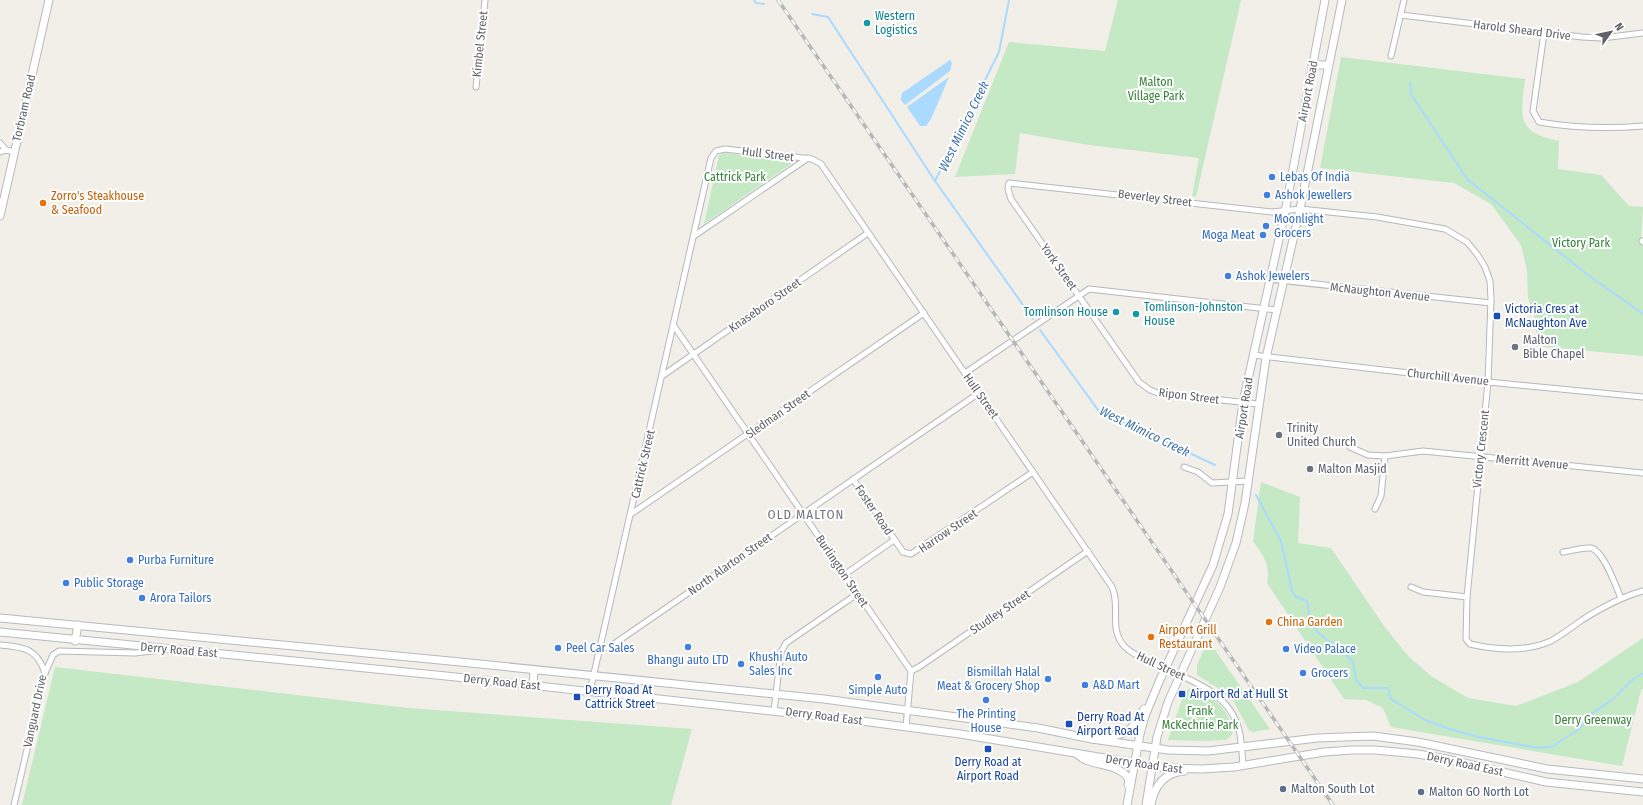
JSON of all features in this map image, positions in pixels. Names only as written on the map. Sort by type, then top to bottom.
[{"type":"main road","name":"Torbram Road","points":[[0,216],[50,0]]},
{"type":"main road","name":"Airport Road","points":[[1126,805],[1138,746],[1149,706],[1215,559],[1228,514],[1243,402],[1285,212],[1325,0]]},
{"type":"main road","name":"Airport Road","points":[[1146,805],[1152,766],[1168,702],[1232,556],[1242,519],[1266,358],[1285,281],[1342,0]]},
{"type":"main road","points":[[1312,66],[1328,65]]},
{"type":"main road","name":"Derry Road East","points":[[0,618],[776,694],[1038,728],[1092,739],[1156,748],[1194,751],[1241,748],[1324,738],[1373,736],[1418,742],[1547,769],[1643,779]]},
{"type":"main road","points":[[75,641],[78,625]]},
{"type":"main road","name":"Derry Road East","points":[[0,632],[75,641],[174,649],[533,685],[774,711],[960,734],[1152,766],[1202,769],[1243,766],[1324,752],[1375,750],[1418,754],[1446,759],[1546,782],[1643,792]]},
{"type":"main road","points":[[533,685],[534,670]]},
{"type":"main road","points":[[1092,739],[1100,735],[1117,735],[1127,731],[1135,725],[1146,707],[1149,706]]},
{"type":"main road","points":[[1077,753],[1084,760],[1108,765],[1127,777],[1129,780],[1126,805]]},
{"type":"main road","points":[[1152,805],[1153,795],[1162,780],[1182,771],[1199,771],[1202,769]]},
{"type":"street","name":"Kimbel Street","points":[[476,88],[485,0]]},
{"type":"street","points":[[1392,56],[1404,0]]},
{"type":"street","name":"Harold Sheard Drive","points":[[1401,15],[1544,33],[1602,38],[1643,33]]},
{"type":"street","points":[[1544,33],[1533,111],[1535,118],[1539,122],[1583,128],[1615,129],[1643,126]]},
{"type":"street","points":[[0,143],[6,150]]},
{"type":"street","name":"Hull Street","points":[[694,236],[711,158],[716,151],[724,149],[808,158],[821,164],[1113,589],[1115,598],[1116,626],[1122,644],[1137,655],[1203,686],[1222,699],[1237,723],[1243,766]]},
{"type":"street","points":[[0,152],[6,150],[14,152]]},
{"type":"street","points":[[694,236],[808,158]]},
{"type":"street","name":"Beverley Street","points":[[1009,183],[1272,212],[1285,212],[1300,209]]},
{"type":"street","name":"York Street","points":[[1009,183],[1008,190],[1011,199],[1138,382],[1145,387]]},
{"type":"street","name":"Victory Crescent","points":[[1300,209],[1377,217],[1445,228],[1466,242],[1477,254],[1490,281],[1491,303],[1488,382],[1467,597],[1466,639],[1470,644],[1515,649],[1528,648],[1552,640],[1621,598],[1643,591]]},
{"type":"street","name":"Knaseboro Street","points":[[662,376],[868,234]]},
{"type":"street","name":"Cattrick Street","points":[[590,691],[598,649],[631,514],[694,236]]},
{"type":"street","name":"McNaughton Avenue","points":[[1269,279],[1491,303]]},
{"type":"street","points":[[965,373],[1079,295],[1094,289],[1277,310]]},
{"type":"street","name":"Sledman Street","points":[[631,514],[924,313]]},
{"type":"street","name":"Burlington Street","points":[[674,326],[747,435],[911,671]]},
{"type":"street","name":"Churchill Avenue","points":[[1253,356],[1488,382],[1643,397]]},
{"type":"street","name":"Ripon Street","points":[[1145,387],[1158,393],[1258,404]]},
{"type":"street","name":"North Alarton Street","points":[[598,649],[611,646],[979,393]]},
{"type":"street","name":"Merritt Avenue","points":[[1350,447],[1368,455],[1385,456],[1423,451],[1643,473]]},
{"type":"street","points":[[1375,509],[1381,496],[1385,456]]},
{"type":"street","points":[[1184,467],[1198,472],[1212,483],[1248,481]]},
{"type":"street","name":"Harrow Street","points":[[894,540],[903,552],[907,554],[915,553],[1033,472]]},
{"type":"street","name":"Foster Road","points":[[853,479],[894,540]]},
{"type":"street","points":[[844,575],[894,540]]},
{"type":"street","points":[[1563,552],[1586,548],[1593,549],[1602,558],[1621,598]]},
{"type":"street","name":"Studley Street","points":[[911,671],[1088,551]]},
{"type":"street","points":[[1411,587],[1424,592],[1467,597]]},
{"type":"street","points":[[774,711],[781,652],[786,643],[857,594]]},
{"type":"street","name":"Vanguard Drive","points":[[0,645],[20,647],[31,651],[39,659],[45,673],[14,805]]},
{"type":"street","points":[[45,673],[53,655],[59,651],[135,652],[174,649]]},
{"type":"street","points":[[906,727],[911,671]]},
{"type":"green space","name":"Malton Village Park","points":[[1118,0],[1241,0],[1196,197],[1192,196],[1199,158],[1089,145],[1020,133],[1015,174],[955,177],[1009,42],[1105,51]]},
{"type":"green space","name":"Victory Park","points":[[1341,57],[1525,79],[1522,104],[1524,121],[1535,133],[1559,141],[1558,169],[1601,175],[1629,206],[1643,207],[1641,240],[1643,241],[1643,356],[1536,346],[1536,320],[1528,298],[1527,271],[1521,245],[1491,204],[1454,183],[1320,168]]},
{"type":"green space","name":"Cattrick Park","points":[[725,153],[790,161],[791,164],[704,224],[719,155]]},
{"type":"green space","name":"Derry Greenway","points":[[1261,482],[1300,497],[1298,543],[1331,548],[1384,626],[1408,656],[1431,676],[1468,698],[1516,706],[1578,682],[1643,638],[1643,689],[1641,690],[1622,766],[1391,727],[1383,708],[1366,700],[1344,699],[1267,583],[1267,566],[1263,556],[1253,541]]},
{"type":"green space","name":"Frank McKechnie Park","points":[[1208,640],[1270,729],[1253,732],[1249,730],[1233,700],[1232,701],[1216,687],[1197,675],[1197,665]]},
{"type":"green space","points":[[55,667],[408,708],[692,729],[671,805],[22,805]]},
{"type":"green space","name":"Frank McKechnie Park","points":[[1190,688],[1205,692],[1219,704],[1225,712],[1230,720],[1232,728],[1232,735],[1226,740],[1168,740],[1184,693]]},
{"type":"water","points":[[950,60],[952,63],[950,71],[905,105],[901,100],[902,93]]},
{"type":"water","points":[[949,77],[931,119],[926,126],[920,126],[907,107]]},
{"type":"waterway","points":[[754,0],[756,3],[764,4]]},
{"type":"waterway","name":"West Mimico Creek","points":[[935,181],[999,52],[1009,0]]},
{"type":"waterway","points":[[812,14],[828,17],[935,181],[1033,319]]},
{"type":"waterway","points":[[1410,83],[1411,94],[1467,179],[1588,275],[1643,314]]},
{"type":"waterway","name":"West Mimico Creek","points":[[1040,330],[1098,410],[1215,465]]},
{"type":"waterway","name":"West Mimico Creek","points":[[1256,495],[1281,541],[1292,591],[1296,597],[1307,601],[1310,620],[1318,633],[1341,650],[1353,662],[1356,680],[1363,688],[1388,688],[1391,699],[1425,720],[1449,729],[1479,737],[1538,748],[1553,746],[1578,730],[1593,713],[1613,699],[1632,680],[1643,673]]},
{"type":"railway","points":[[778,0],[1333,805]]},
{"type":"place","name":"Western Logistics","points":[[867,23]]},
{"type":"place","name":"Lebas Of India","points":[[1272,177]]},
{"type":"place","name":"Ashok Jewellers","points":[[1267,195]]},
{"type":"place","name":"Zorro's Steakhouse & Seafood","points":[[43,203]]},
{"type":"place","name":"Moonlight Grocers","points":[[1266,226]]},
{"type":"place","name":"Moga Meat","points":[[1263,235]]},
{"type":"place","name":"Ashok Jewelers","points":[[1228,276]]},
{"type":"place","name":"Tomlinson House","points":[[1116,312]]},
{"type":"place","name":"Tomlinson-Johnston House","points":[[1136,314]]},
{"type":"place","name":"Victoria Cres at McNaughton Ave","points":[[1497,316]]},
{"type":"place","name":"Malton Bible Chapel","points":[[1515,347]]},
{"type":"place","name":"Trinity United Church","points":[[1279,435]]},
{"type":"place","name":"Malton Masjid","points":[[1310,469]]},
{"type":"place","name":"Purba Furniture","points":[[130,560]]},
{"type":"place","name":"Public Storage","points":[[66,583]]},
{"type":"place","name":"Arora Tailors","points":[[142,598]]},
{"type":"place","name":"China Garden","points":[[1269,622]]},
{"type":"place","name":"Airport Grill Restaurant","points":[[1151,637]]},
{"type":"place","name":"Bhangu auto LTD","points":[[688,647]]},
{"type":"place","name":"Peel Car Sales","points":[[558,648]]},
{"type":"place","name":"Video Palace","points":[[1286,649]]},
{"type":"place","name":"Khushi Auto Sales Inc","points":[[741,664]]},
{"type":"place","name":"Grocers","points":[[1303,673]]},
{"type":"place","name":"Simple Auto","points":[[878,677]]},
{"type":"place","name":"Bismillah Halal Meat & Grocery Shop","points":[[1048,679]]},
{"type":"place","name":"A&D Mart","points":[[1085,685]]},
{"type":"place","name":"Airport Rd at Hull St","points":[[1182,694]]},
{"type":"place","name":"Derry Road At Cattrick Street","points":[[577,697]]},
{"type":"place","name":"The Printing House","points":[[986,700]]},
{"type":"place","name":"Derry Road At Airport Road","points":[[1069,724]]},
{"type":"place","name":"Derry Road at Airport Road","points":[[988,749]]},
{"type":"place","name":"Malton South Lot","points":[[1283,789]]},
{"type":"place","name":"Malton GO North Lot","points":[[1421,792]]},
{"type":"district","name":"OLD MALTON","points":[[806,514]]}]
